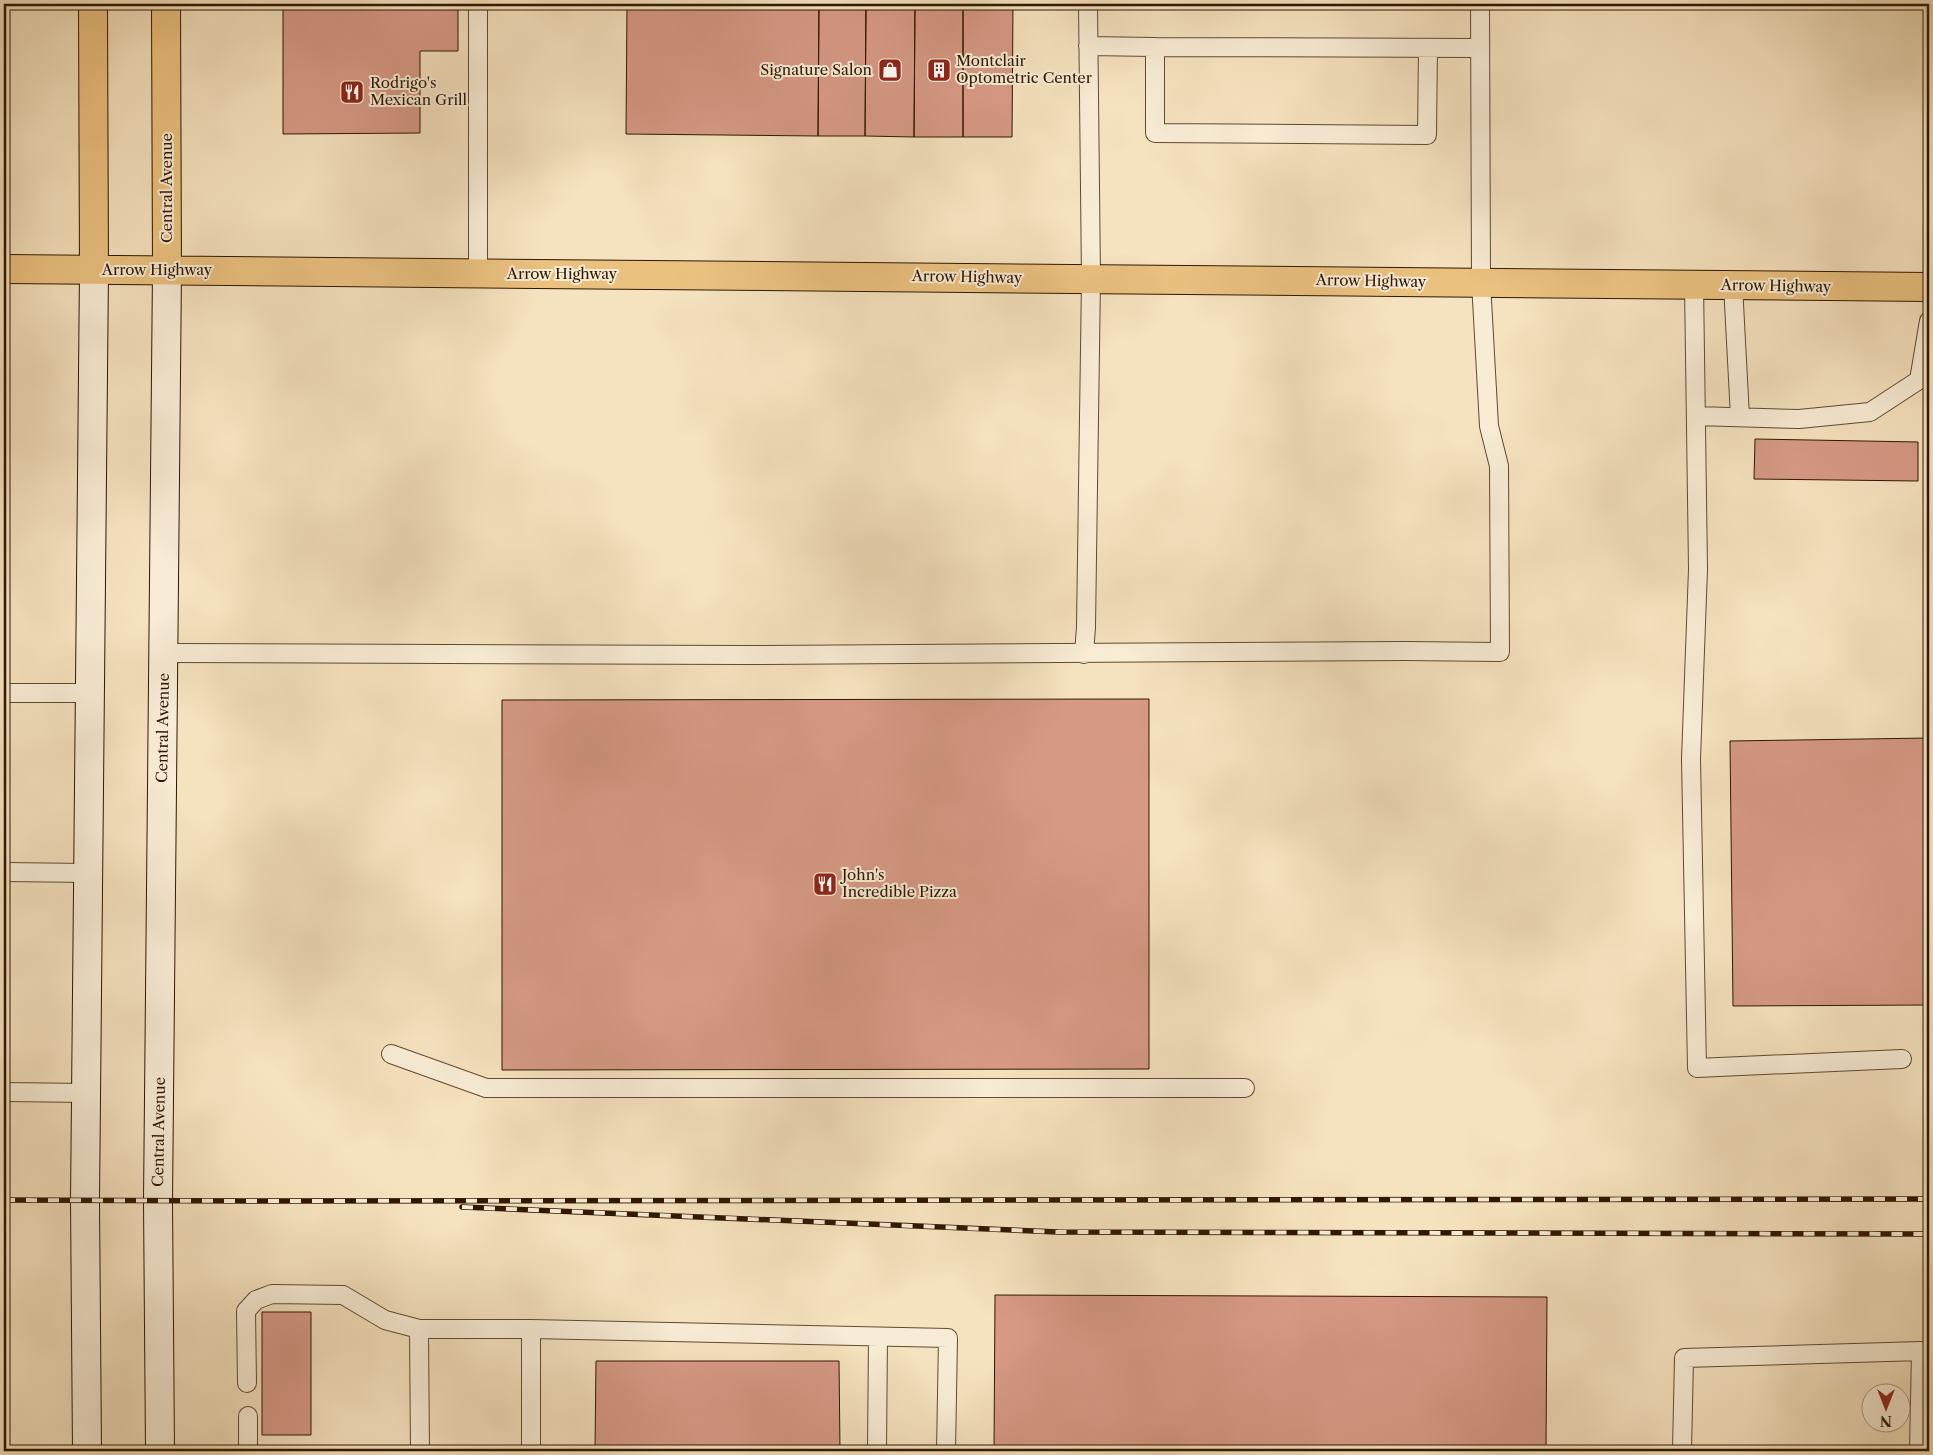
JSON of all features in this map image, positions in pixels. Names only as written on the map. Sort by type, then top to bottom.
[{"type":"main road","points":[[87,1451],[85,1201],[94,270],[93,4]]},
{"type":"main road","name":"Central Avenue","points":[[160,1451],[158,1201],[167,270],[166,4]]},
{"type":"main road","name":"Arrow Highway","points":[[4,269],[1929,287]]},
{"type":"lane","points":[[478,4],[478,273]]},
{"type":"lane","points":[[1084,654],[1091,278],[1088,4]]},
{"type":"lane","points":[[164,653],[747,656],[1396,651],[1500,652],[1499,466],[1489,426],[1480,282],[1480,4]]},
{"type":"lane","points":[[1088,46],[1480,48]]},
{"type":"lane","points":[[1155,47],[1155,133],[1427,135],[1428,48]]},
{"type":"lane","points":[[1694,284],[1698,569],[1691,759],[1697,1068],[1902,1059]]},
{"type":"lane","points":[[1733,285],[1740,417]]},
{"type":"lane","points":[[1696,416],[1799,419],[1870,412],[1919,380],[1929,321]]},
{"type":"lane","points":[[4,694],[90,693]]},
{"type":"lane","points":[[4,872],[88,873]]},
{"type":"lane","points":[[391,1054],[486,1088],[1245,1088]]},
{"type":"lane","points":[[4,1092],[87,1093]]},
{"type":"lane","points":[[247,1383],[246,1311],[256,1300],[272,1294],[343,1295],[384,1320],[419,1329],[531,1329],[948,1338],[946,1451]]},
{"type":"lane","points":[[419,1329],[420,1451]]},
{"type":"lane","points":[[531,1329],[531,1451]]},
{"type":"lane","points":[[877,1451],[878,1337]]},
{"type":"lane","points":[[1682,1451],[1684,1358],[1921,1351],[1919,1451]]},
{"type":"lane","points":[[248,1416],[248,1451]]},
{"type":"building","name":"Rodrigo's Mexican Grill","points":[[283,4],[458,4],[458,51],[420,51],[420,133],[283,134]]},
{"type":"building","points":[[627,4],[819,4],[818,136],[626,134]]},
{"type":"building","points":[[819,4],[866,4],[865,136],[818,136]]},
{"type":"building","name":"Signature Salon","points":[[866,4],[915,4],[914,137],[865,136]]},
{"type":"building","name":"Montclair Optometric Center","points":[[915,4],[963,4],[963,137],[914,137]]},
{"type":"building","points":[[963,4],[1013,4],[1012,137],[963,137]]},
{"type":"building","points":[[1755,439],[1918,442],[1918,481],[1754,479]]},
{"type":"building","name":"John's Incredible Pizza","points":[[1149,699],[1149,1069],[502,1070],[502,700]]},
{"type":"building","points":[[1929,738],[1929,1005],[1733,1006],[1730,741]]},
{"type":"building","points":[[995,1295],[1547,1297],[1546,1451],[994,1451]]},
{"type":"building","points":[[262,1312],[311,1312],[311,1435],[262,1435]]},
{"type":"building","points":[[596,1361],[839,1361],[840,1451],[595,1451]]},
{"type":"railway","points":[[4,1200],[1929,1199]]},
{"type":"railway","points":[[462,1207],[1058,1232],[1929,1234]]},
{"type":"place","name":"Signature Salon","points":[[890,70]]},
{"type":"place","name":"Montclair Optometric Center","points":[[939,70]]},
{"type":"place","name":"Rodrigo's Mexican Grill","points":[[352,92]]},
{"type":"place","name":"John's Incredible Pizza","points":[[825,884]]}]
